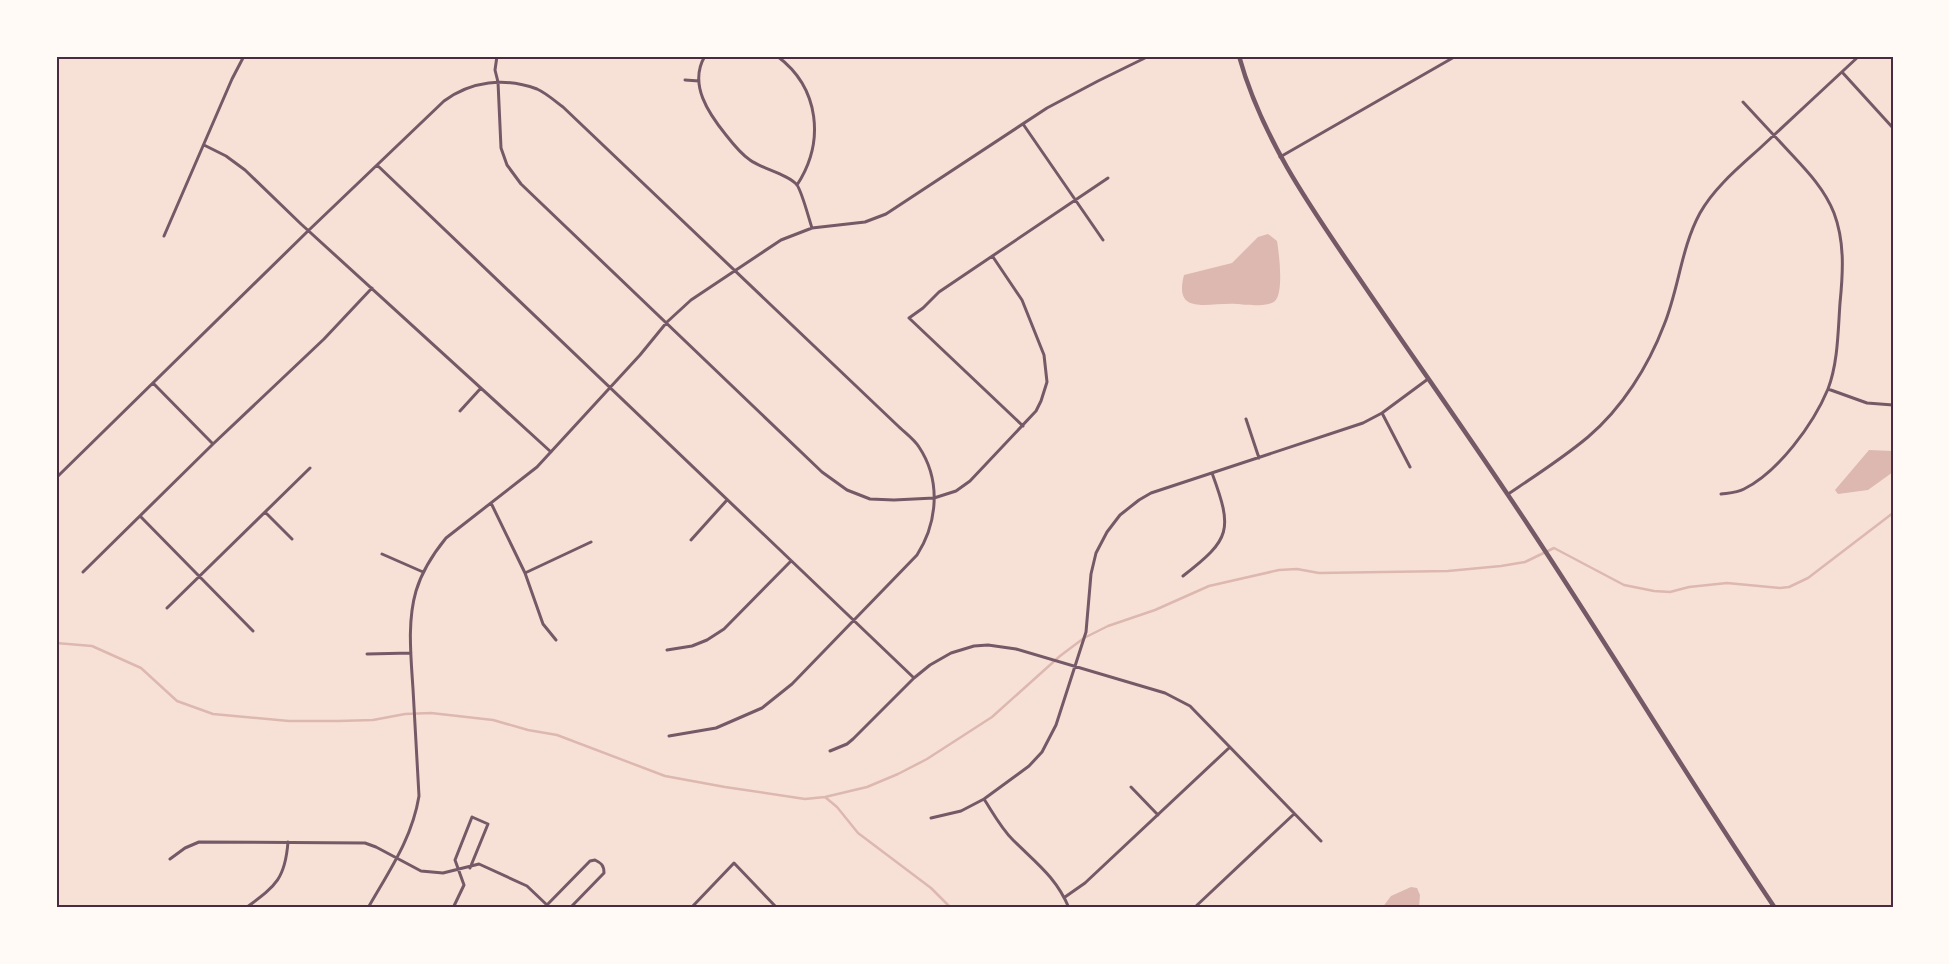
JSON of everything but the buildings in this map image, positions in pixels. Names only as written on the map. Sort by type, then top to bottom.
[{"type":"street","points":[[164,236],[232,79],[244,56]]},
{"type":"street","points":[[497,56],[495,70],[498,82],[501,148],[516,178],[534,198],[667,322],[822,472],[839,486],[858,495],[876,499],[934,498],[956,491],[970,481],[1036,411],[1047,382],[1044,355],[1022,300],[993,257]]},
{"type":"street","points":[[705,56],[702,61],[699,82],[702,99],[711,117],[735,146],[750,160],[789,179],[797,185],[812,228]]},
{"type":"street","points":[[777,56],[794,72],[805,88],[812,109],[815,129],[813,151],[806,171],[797,185]]},
{"type":"street","points":[[368,908],[397,859],[414,822],[418,796],[411,615],[416,590],[423,572],[437,548],[446,538],[528,475],[640,355],[667,322],[691,300],[781,240],[812,228],[865,222],[886,214],[1047,108],[1149,56]]},
{"type":"street","points":[[1239,56],[1257,107],[1280,157],[1307,201],[1508,494],[1720,827],[1775,908]]},
{"type":"street","points":[[1280,157],[1456,56]]},
{"type":"street","points":[[1508,494],[1545,470],[1589,437],[1612,412],[1632,387],[1647,362],[1665,324],[1687,243],[1701,212],[1722,183],[1859,56]]},
{"type":"street","points":[[1842,72],[1893,128]]},
{"type":"street","points":[[685,80],[699,82]]},
{"type":"street","points":[[56,478],[429,113],[457,92],[473,85],[498,82],[538,90],[563,107],[919,446],[935,485],[931,529],[917,556],[792,684],[762,708],[716,728],[669,736]]},
{"type":"street","points":[[1721,494],[1742,490],[1773,468],[1805,431],[1828,389],[1836,350],[1842,279],[1843,258],[1840,233],[1834,213],[1821,189],[1806,168],[1743,102]]},
{"type":"street","points":[[1023,124],[1103,240]]},
{"type":"street","points":[[204,145],[236,162],[301,224],[551,452]]},
{"type":"street","points":[[377,165],[914,678]]},
{"type":"street","points":[[1023,426],[908,318],[923,308],[939,292],[1108,178]]},
{"type":"street","points":[[83,572],[213,444],[324,339],[372,288]]},
{"type":"street","points":[[931,818],[961,811],[984,798],[1029,766],[1042,752],[1056,725],[1086,632],[1092,564],[1100,544],[1112,524],[1129,507],[1151,493],[1363,423],[1382,413],[1428,379]]},
{"type":"street","points":[[153,383],[213,444]]},
{"type":"street","points":[[460,411],[481,388]]},
{"type":"street","points":[[1828,389],[1867,403],[1893,405]]},
{"type":"street","points":[[1382,413],[1410,467]]},
{"type":"street","points":[[1246,419],[1259,458]]},
{"type":"street","points":[[167,608],[310,468]]},
{"type":"street","points":[[1183,576],[1213,551],[1224,532],[1225,510],[1212,473]]},
{"type":"street","points":[[691,540],[727,500]]},
{"type":"street","points":[[491,503],[525,573],[543,624],[556,640]]},
{"type":"street","points":[[265,512],[292,539]]},
{"type":"street","points":[[140,516],[253,631]]},
{"type":"street","points":[[525,573],[591,542]]},
{"type":"street","points":[[382,554],[423,572]]},
{"type":"street","points":[[667,650],[692,646],[707,640],[724,629],[792,561]]},
{"type":"street","points":[[830,751],[853,739],[914,678],[946,655],[961,649],[988,645],[1016,649],[1165,694],[1190,706],[1321,841]]},
{"type":"street","points":[[368,654],[411,653]]},
{"type":"street","points":[[1065,897],[1085,883],[1230,747]]},
{"type":"street","points":[[1131,786],[1158,815]]},
{"type":"street","points":[[984,798],[1003,828],[1046,870],[1065,897],[1069,908]]},
{"type":"street","points":[[1194,908],[1294,814]]},
{"type":"street","points":[[453,908],[464,885],[455,860],[472,817],[488,824],[470,868]]},
{"type":"street","points":[[170,859],[185,848],[199,842],[365,843],[421,871],[434,873],[459,870],[479,864],[527,886],[545,906],[590,861],[594,860],[602,864],[604,873],[570,908]]},
{"type":"street","points":[[246,908],[270,889],[280,877],[285,865],[288,842]]},
{"type":"street","points":[[691,908],[734,863],[777,908]]},
{"type":"shaded area","points":[[1268,234],[1277,241],[1279,254],[1280,281],[1278,296],[1275,301],[1262,305],[1205,305],[1189,302],[1184,297],[1182,288],[1184,275],[1232,263],[1258,237]]},
{"type":"shaded area","points":[[1869,450],[1893,451],[1893,472],[1868,490],[1838,494],[1835,490]]},
{"type":"shaded area","points":[[1411,887],[1417,888],[1420,895],[1419,908],[1382,908],[1391,896]]},
{"type":"waterway","points":[[56,643],[92,646],[141,668],[177,701],[213,714],[289,721],[338,721],[373,720],[405,714],[431,713],[493,720],[528,730],[557,735],[665,776],[805,799],[825,797],[867,787],[927,759],[992,717],[1060,656],[1084,638],[1108,626],[1155,610],[1209,586],[1279,570],[1297,569],[1319,573],[1448,571],[1501,566],[1525,562],[1554,548],[1624,585],[1654,591],[1670,592],[1689,587],[1727,583],[1780,588],[1789,587],[1808,578],[1893,513]]},
{"type":"waterway","points":[[825,797],[837,807],[858,833],[931,888],[951,908]]}]
